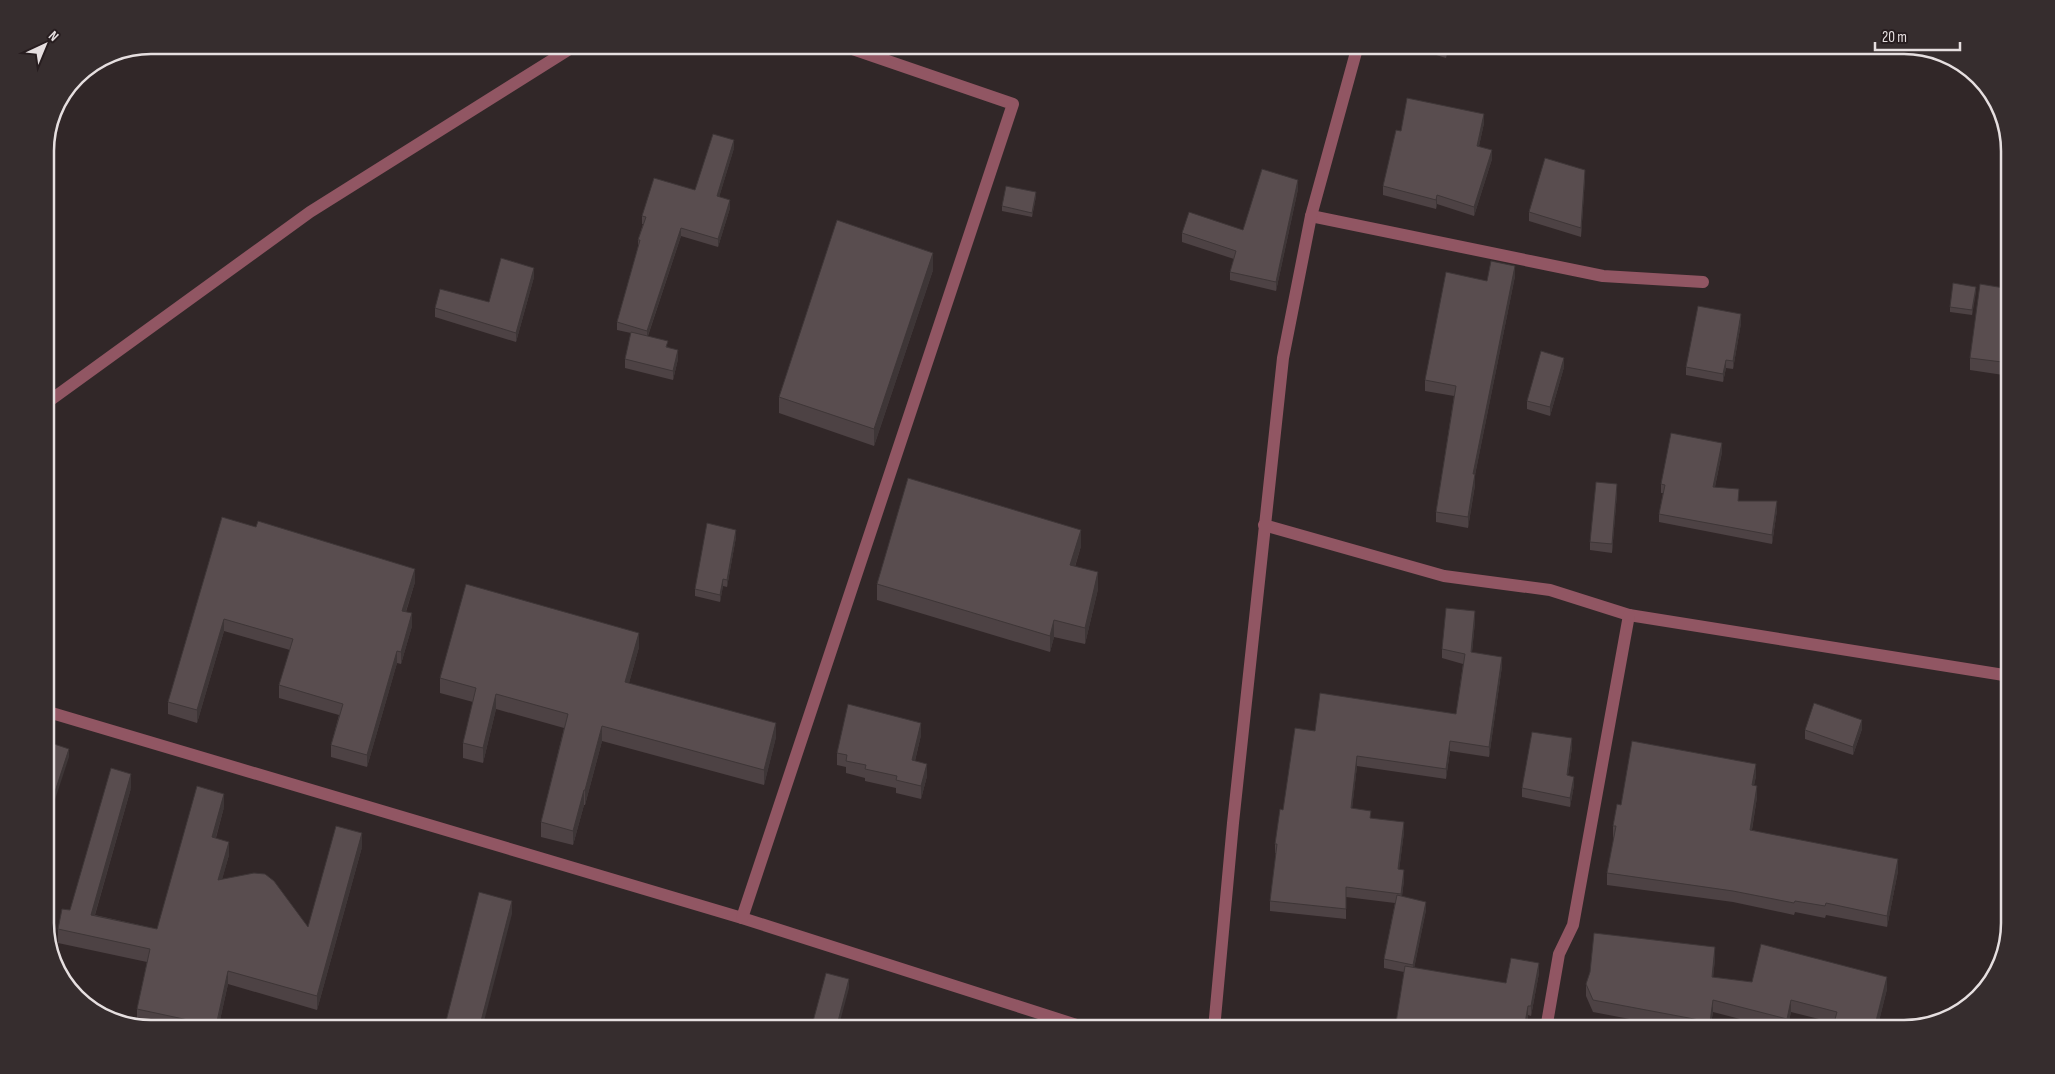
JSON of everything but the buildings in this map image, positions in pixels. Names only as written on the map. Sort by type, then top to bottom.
[{"type":"street","points":[[54,397],[310,212],[562,54]]},
{"type":"street","points":[[742,918],[1013,104],[867,54]]},
{"type":"street","points":[[1215,1020],[1264,525],[1283,358],[1311,216],[1356,54]]},
{"type":"street","points":[[1311,216],[1603,276],[1703,282]]},
{"type":"street","points":[[1264,525],[1444,576],[1550,590],[1629,615],[2001,675]]},
{"type":"street","points":[[1548,1020],[1559,954],[1573,925],[1629,615]]},
{"type":"street","points":[[54,714],[742,918],[1062,1020]]}]
